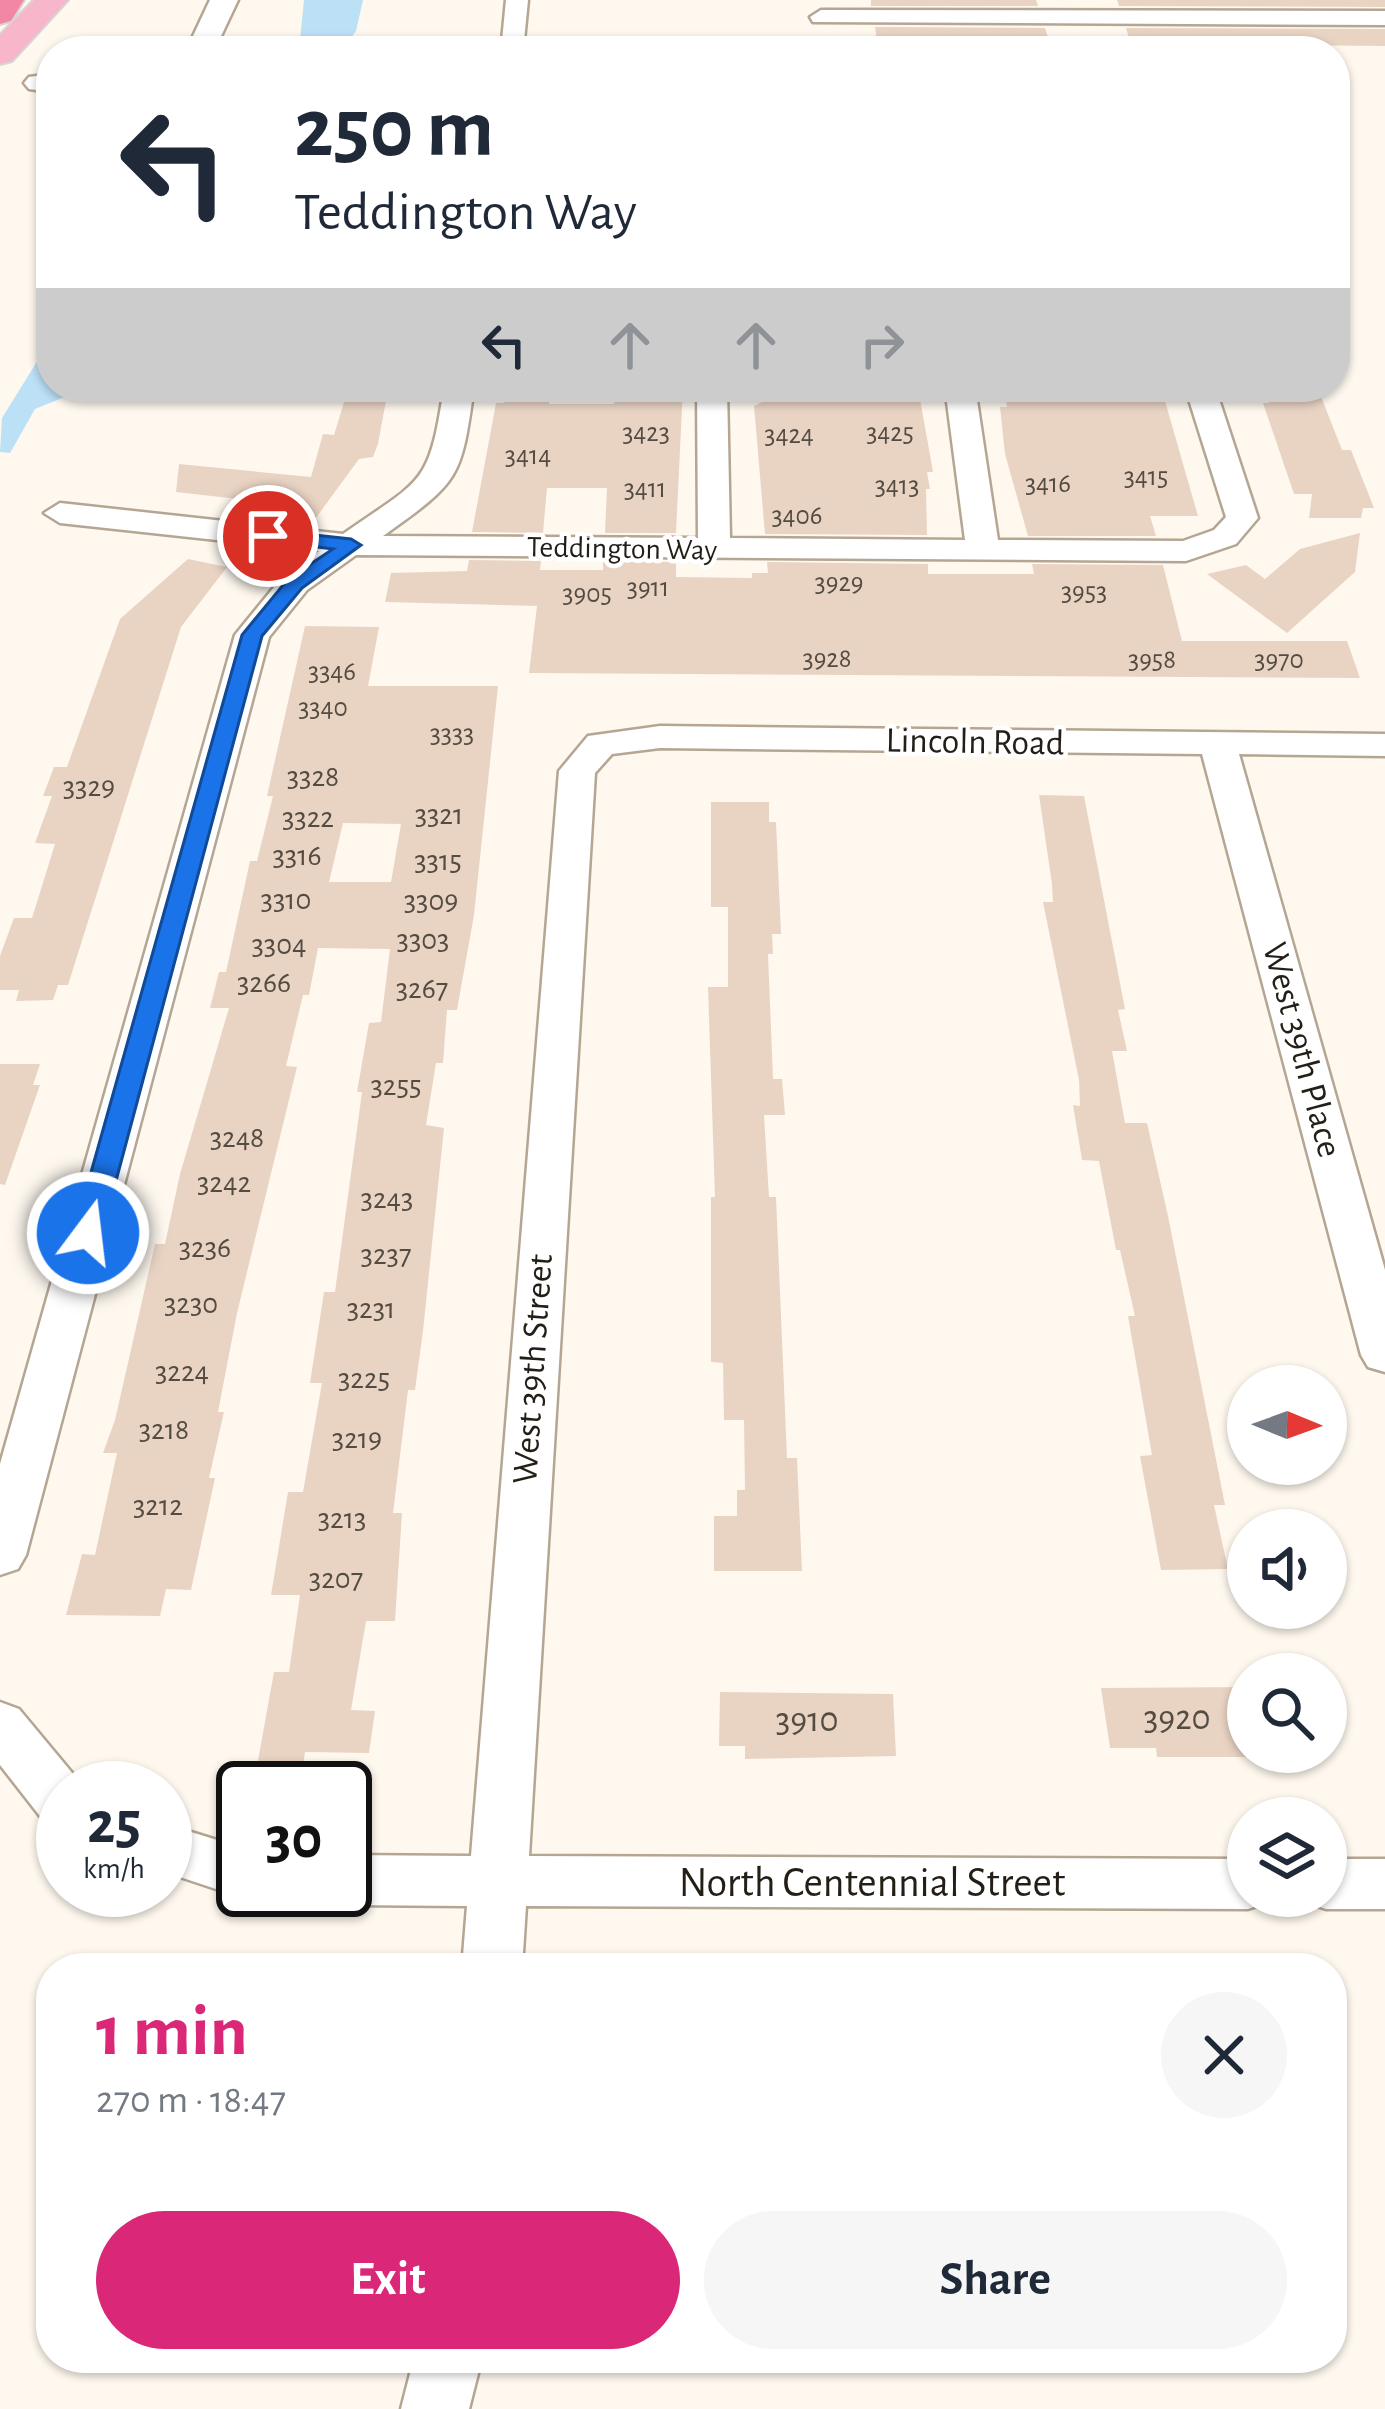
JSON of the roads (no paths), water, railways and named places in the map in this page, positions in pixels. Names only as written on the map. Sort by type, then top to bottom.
[{"type":"highway","points":[[0,14],[8,0]]},
{"type":"main road","points":[[19,73],[52,0]]},
{"type":"street","points":[[207,36],[224,0]]},
{"type":"street","points":[[513,36],[517,0]]},
{"type":"street","points":[[821,16],[1385,18]]},
{"type":"street","points":[[0,1555],[252,635],[295,584],[430,488],[449,457],[457,402]]},
{"type":"street","points":[[712,402],[713,551]]},
{"type":"street","points":[[962,402],[983,551]]},
{"type":"street","name":"Teddington Way","points":[[60,513],[351,545],[713,551],[1186,550],[1225,537],[1242,518],[1205,402]]},
{"type":"street","name":"Lincoln Road","points":[[577,771],[601,744],[659,737],[1385,745]]},
{"type":"street","name":"West 39th Place","points":[[1218,745],[1385,1355]]},
{"type":"street","name":"West 39th Street","points":[[493,1953],[577,771]]},
{"type":"street","points":[[0,1725],[36,1770]]},
{"type":"street","name":"North Centennial Street","points":[[372,1880],[1227,1884]]},
{"type":"street","points":[[1347,1884],[1385,1884]]},
{"type":"street","points":[[435,2409],[444,2373]]},
{"type":"water","points":[[304,0],[363,0],[352,36],[300,36]]},
{"type":"water","points":[[36,363],[36,402],[52,402],[35,409],[10,453],[0,452],[2,418]]}]
